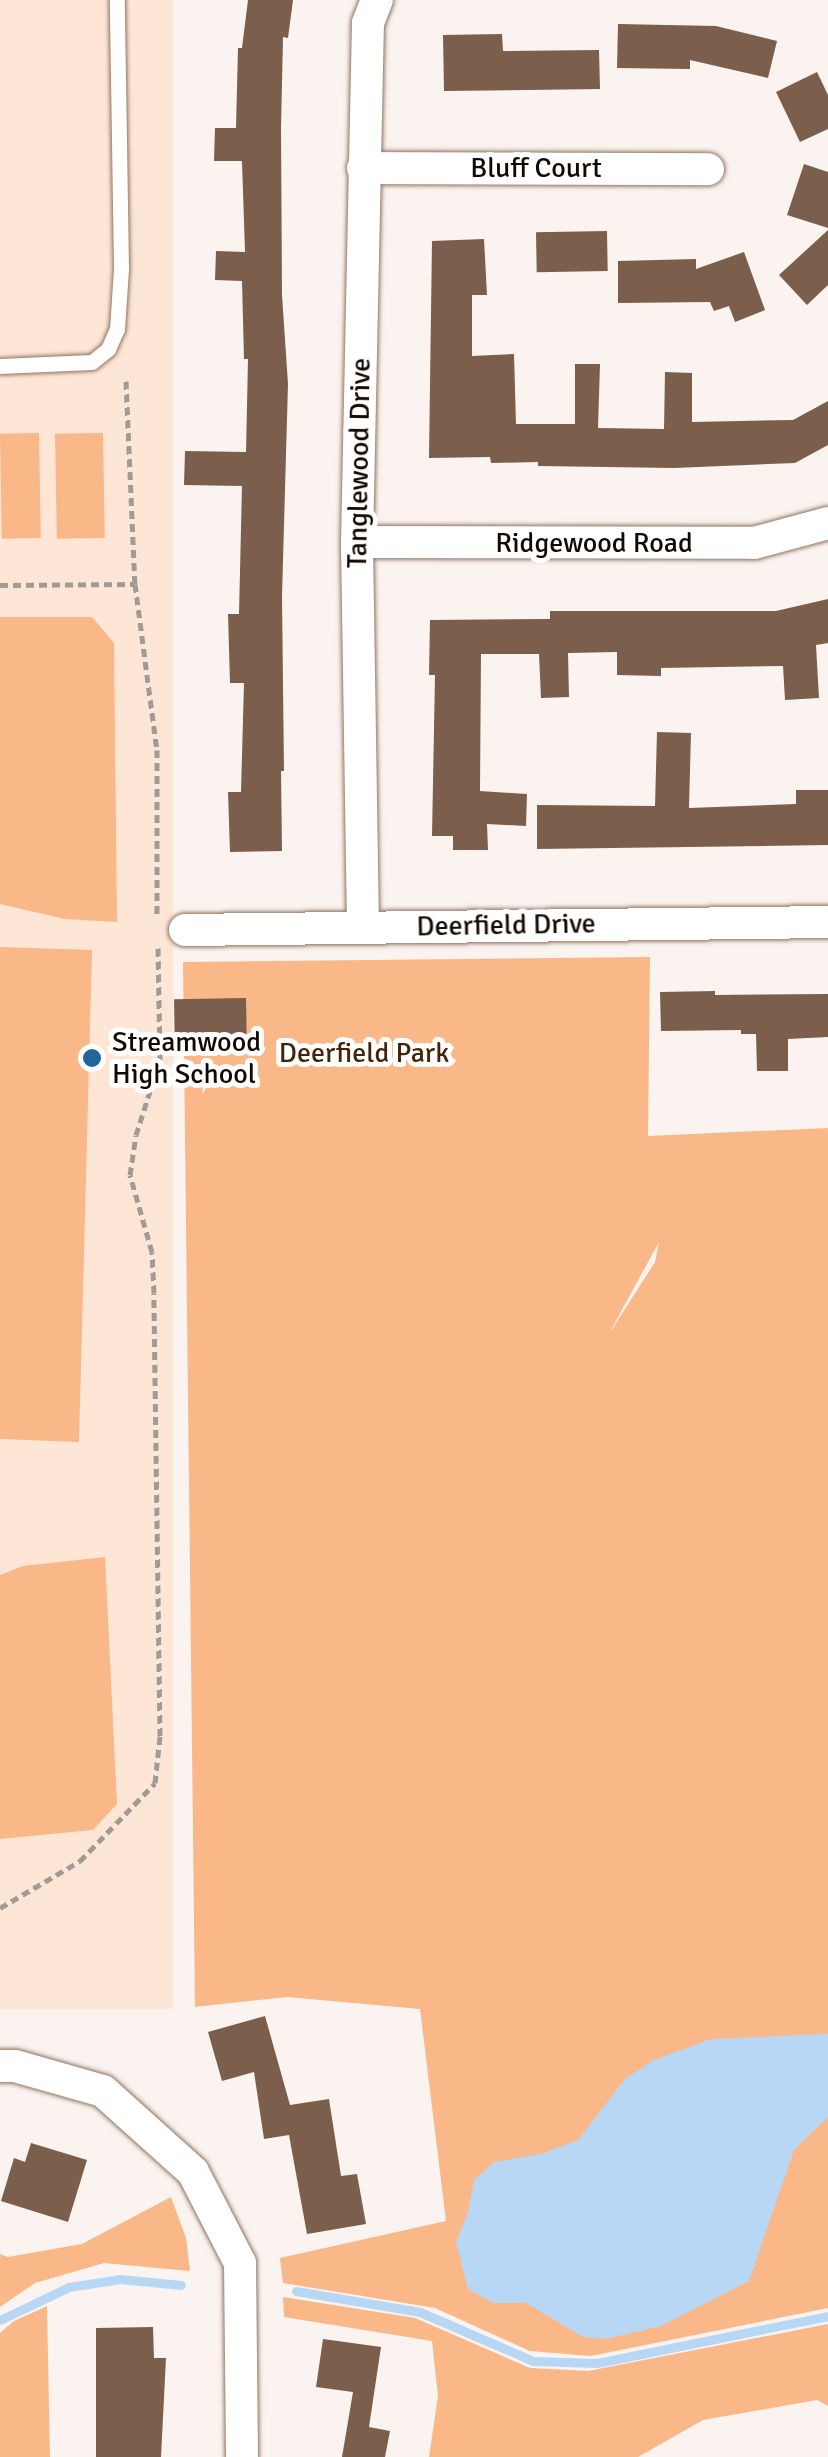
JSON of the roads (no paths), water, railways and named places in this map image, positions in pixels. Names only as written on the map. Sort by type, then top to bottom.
[{"type":"street","name":"Tanglewood Drive","points":[[362,927],[357,542],[363,168],[368,23],[377,0]]},
{"type":"street","name":"Bluff Court","points":[[363,168],[708,168]]},
{"type":"street","name":"Ridgewood Road","points":[[357,542],[754,543],[828,523]]},
{"type":"street","name":"Deerfield Drive","points":[[185,930],[828,922]]},
{"type":"street","points":[[0,2066],[15,2066],[103,2091],[192,2172],[240,2263],[242,2457]]},
{"type":"lane","points":[[0,366],[92,362],[108,350],[117,329],[121,268],[117,0]]},
{"type":"water","points":[[828,2034],[828,2117],[794,2150],[749,2281],[661,2326],[605,2339],[583,2337],[526,2303],[493,2303],[468,2289],[456,2242],[468,2212],[474,2180],[494,2162],[541,2154],[578,2140],[625,2079],[654,2060],[711,2039]]},
{"type":"waterway","points":[[0,2320],[69,2287],[120,2279],[181,2285]]},
{"type":"waterway","points":[[296,2291],[420,2312],[533,2361],[597,2363],[828,2316]]},
{"type":"place","name":"Streamwood High School","points":[[92,1058]]},
{"type":"park label","name":"Deerfield Park","points":[[364,1053]]}]
